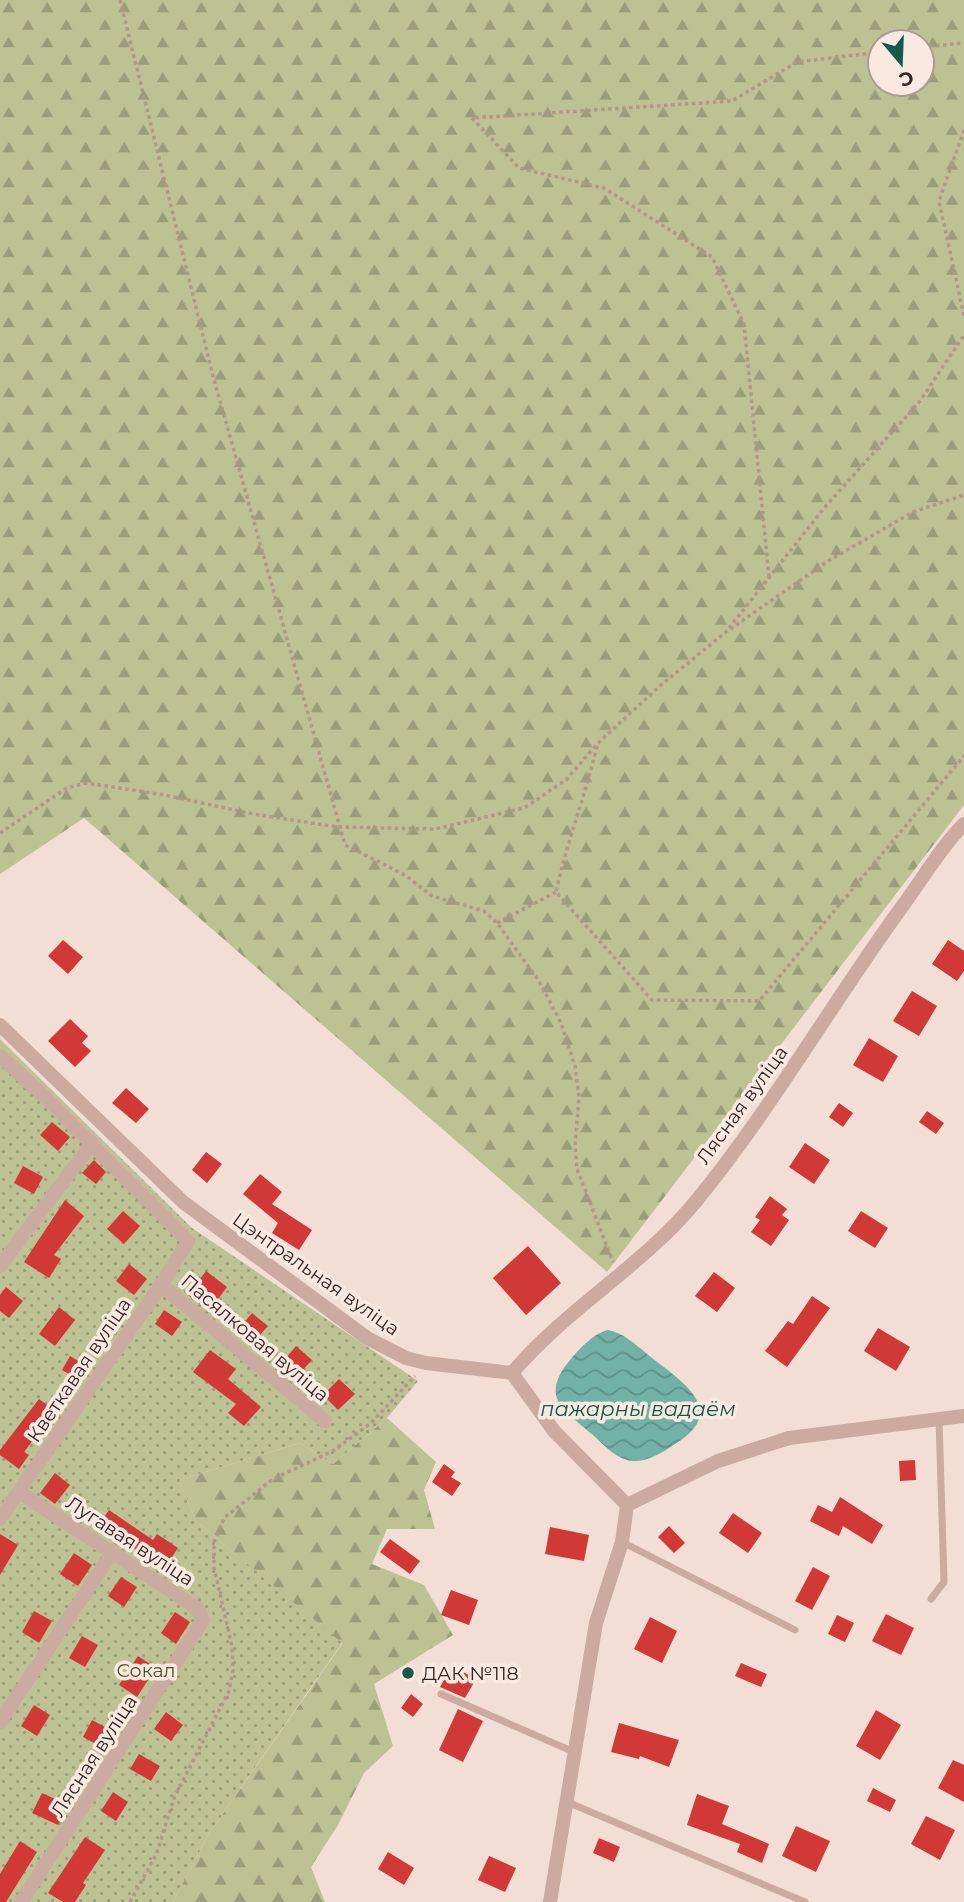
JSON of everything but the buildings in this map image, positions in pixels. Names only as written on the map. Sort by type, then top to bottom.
[{"type":"street","name":"Лясная вуліца","points":[[512,1373],[555,1329],[648,1252],[697,1200],[806,1048],[887,927],[964,824]]},
{"type":"street","name":"Цэнтральная вуліца","points":[[0,1025],[183,1202],[367,1338],[406,1358],[426,1363],[512,1373]]},
{"type":"street","points":[[0,1056],[92,1143],[0,1266]]},
{"type":"street","name":"Кветкавая вуліца","points":[[0,1519],[161,1285],[188,1241],[92,1143]]},
{"type":"street","name":"Пасялковая вуліца","points":[[161,1285],[325,1421]]},
{"type":"street","points":[[512,1373],[554,1431],[627,1505]]},
{"type":"street","points":[[627,1505],[755,1447],[824,1431],[964,1416]]},
{"type":"street","name":"Лугавая вуліца","points":[[19,1492],[197,1608],[203,1620],[198,1631]]},
{"type":"street","points":[[550,1902],[596,1623],[622,1542],[627,1505]]},
{"type":"street","points":[[0,1722],[113,1551]]},
{"type":"street","name":"Лясная вуліца","points":[[21,1902],[198,1631]]},
{"type":"lane","points":[[931,1599],[944,1582],[939,1419]]},
{"type":"lane","points":[[622,1542],[795,1630]]},
{"type":"lane","points":[[441,1695],[574,1752]]},
{"type":"lane","points":[[566,1801],[806,1902]]},
{"type":"path","points":[[120,0],[214,376],[345,845],[405,874],[432,896],[484,911],[497,923],[539,981],[561,1023],[575,1066],[579,1097],[575,1146],[577,1169],[619,1275]]},
{"type":"path","points":[[936,46],[964,43]]},
{"type":"path","points":[[769,577],[744,324],[712,257],[604,188],[519,167],[472,118],[732,101],[797,62],[866,54]]},
{"type":"path","points":[[964,130],[939,201],[964,316]]},
{"type":"path","points":[[726,632],[825,507],[920,401],[964,335]]},
{"type":"path","points":[[0,833],[67,788],[86,783],[338,827],[435,829],[524,808],[566,780],[597,744],[661,685],[726,632],[828,561],[912,512],[964,495]]},
{"type":"path","points":[[556,892],[566,842],[589,781],[597,744]]},
{"type":"path","points":[[556,892],[652,1000],[759,1001],[964,756]]},
{"type":"path","points":[[497,923],[556,892]]},
{"type":"path","points":[[130,1902],[156,1855],[174,1798],[229,1691],[233,1670],[232,1646],[214,1568],[214,1542],[224,1518],[273,1479],[333,1451],[371,1423],[426,1363]]},
{"type":"green space","points":[[0,0],[964,0],[964,805],[607,1272],[84,818],[0,874]]},
{"type":"green space","name":"Сокал","points":[[0,1039],[192,1228],[418,1381],[387,1418],[333,1464],[300,1443],[179,1480],[196,1521],[342,1643],[208,1835],[173,1902],[0,1902]]},
{"type":"green space","points":[[387,1418],[436,1462],[424,1490],[435,1529],[387,1529],[372,1564],[424,1585],[453,1635],[374,1684],[393,1746],[364,1773],[338,1825],[311,1867],[325,1902],[173,1902],[208,1835],[342,1644],[196,1521],[179,1480],[300,1443],[333,1464]]},
{"type":"water","name":"пажарны вадаём","points":[[607,1330],[633,1342],[681,1381],[697,1401],[700,1412],[697,1423],[688,1434],[648,1459],[633,1461],[616,1455],[565,1410],[556,1394],[556,1384],[570,1360],[591,1339]]},
{"type":"place","name":"ДАК №118","points":[[408,1673]]}]
